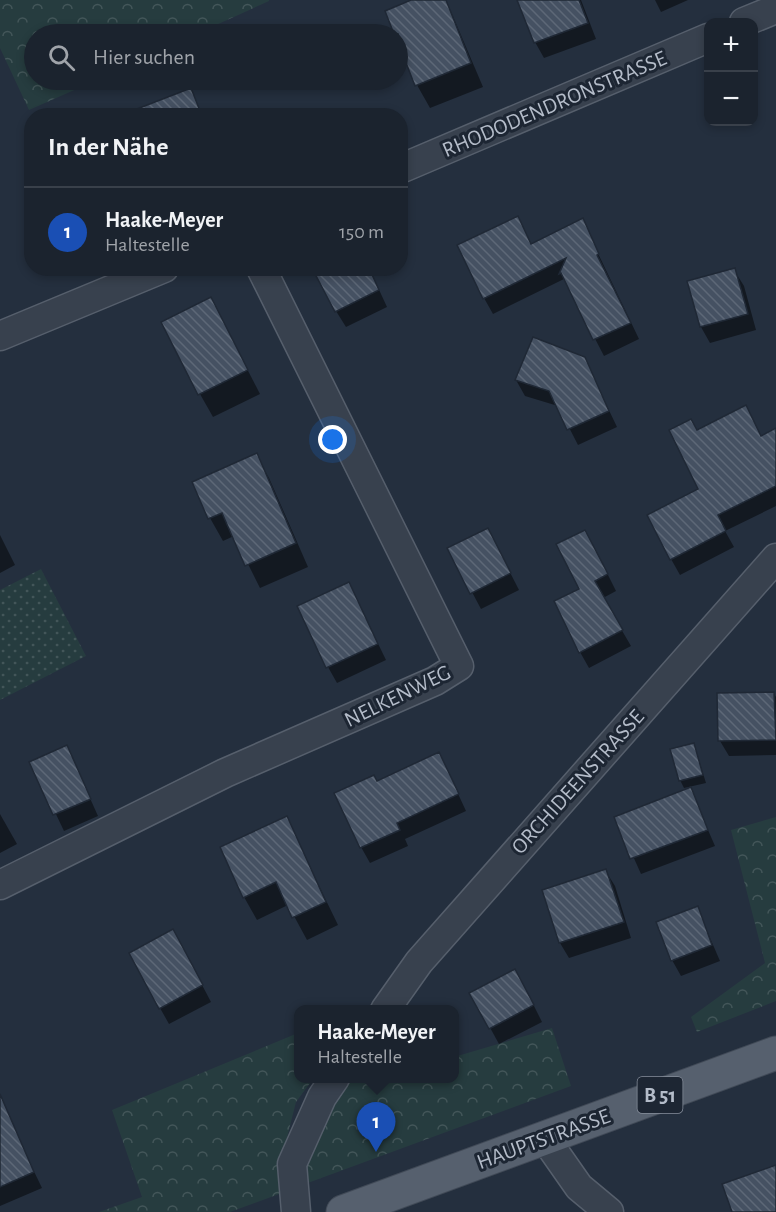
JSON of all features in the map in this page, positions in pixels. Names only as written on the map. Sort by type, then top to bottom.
[{"type":"main road","name":"HAUPTSTRASSE","points":[[343,1212],[776,1053]]},
{"type":"street","points":[[754,18],[776,9]]},
{"type":"street","name":"RHODODENDRONSTRASSE","points":[[408,166],[704,40]]},
{"type":"street","points":[[0,336],[145,276]]},
{"type":"street","name":"NELKENWEG","points":[[0,885],[225,773],[435,681],[459,666],[265,276]]},
{"type":"street","name":"ORCHIDEENSTRASSE","points":[[388,1005],[418,962],[776,558]]},
{"type":"street","points":[[296,1212],[291,1164],[322,1096],[331,1083]]},
{"type":"street","points":[[544,1137],[579,1187],[609,1212]]},
{"type":"green space","points":[[0,0],[269,0],[218,24],[24,24],[24,90],[74,90],[34,108],[28,108],[0,48]]},
{"type":"green space","points":[[41,569],[86,656],[0,700],[0,590]]},
{"type":"green space","points":[[776,817],[776,1001],[697,1032],[691,1017],[765,963],[731,830]]},
{"type":"green space","points":[[552,1028],[571,1086],[305,1184],[303,1165],[331,1099],[345,1083],[459,1083],[459,1056]]},
{"type":"green space","points":[[294,1035],[294,1083],[310,1083],[296,1102],[280,1165],[282,1193],[230,1212],[99,1212],[142,1197],[112,1110]]},
{"type":"building","points":[[411,0],[446,0],[471,63],[415,86],[408,68],[408,24],[390,24],[385,11]]},
{"type":"building","points":[[517,0],[579,0],[588,23],[534,43]]},
{"type":"building","points":[[186,90],[192,90],[199,108],[139,108]]},
{"type":"building","points":[[518,216],[531,244],[583,218],[599,254],[597,255],[631,323],[593,340],[561,273],[559,274],[566,258],[483,299],[457,245]]},
{"type":"building","points":[[735,268],[748,314],[700,327],[687,281]]},
{"type":"building","points":[[316,276],[373,276],[379,290],[335,312]]},
{"type":"building","points":[[211,297],[248,370],[198,395],[161,322]]},
{"type":"building","points":[[533,337],[585,357],[609,411],[567,430],[549,391],[515,380]]},
{"type":"building","points":[[746,405],[761,436],[776,428],[776,486],[718,515],[726,531],[670,560],[647,515],[698,489],[669,430],[691,419],[697,430]]},
{"type":"building","points":[[257,453],[296,543],[245,566],[222,513],[208,519],[192,482]]},
{"type":"building","points":[[488,528],[511,573],[470,594],[447,548]]},
{"type":"building","points":[[585,530],[608,574],[595,581],[623,630],[579,653],[554,601],[579,589],[556,544]]},
{"type":"building","points":[[349,582],[378,644],[326,668],[297,606]]},
{"type":"building","points":[[774,692],[776,740],[718,741],[717,693]]},
{"type":"building","points":[[694,743],[703,775],[679,781],[670,749]]},
{"type":"building","points":[[67,745],[91,799],[53,815],[29,762]]},
{"type":"building","points":[[439,752],[459,794],[397,823],[400,830],[360,848],[334,793],[374,775],[377,781]]},
{"type":"building","points":[[691,787],[708,830],[630,859],[614,817]]},
{"type":"building","points":[[287,816],[326,902],[292,918],[276,882],[243,898],[220,847]]},
{"type":"building","points":[[606,869],[624,922],[559,943],[542,890]]},
{"type":"building","points":[[698,906],[712,945],[671,961],[656,922]]},
{"type":"building","points":[[173,929],[203,985],[159,1009],[129,953]]},
{"type":"building","points":[[515,969],[534,1005],[489,1029],[469,993]]},
{"type":"building","points":[[0,1094],[34,1172],[0,1187]]},
{"type":"building","points":[[776,1165],[776,1212],[732,1212],[722,1184]]},
{"type":"place","name":"Haake-Meyer","points":[[376,1152]]}]
